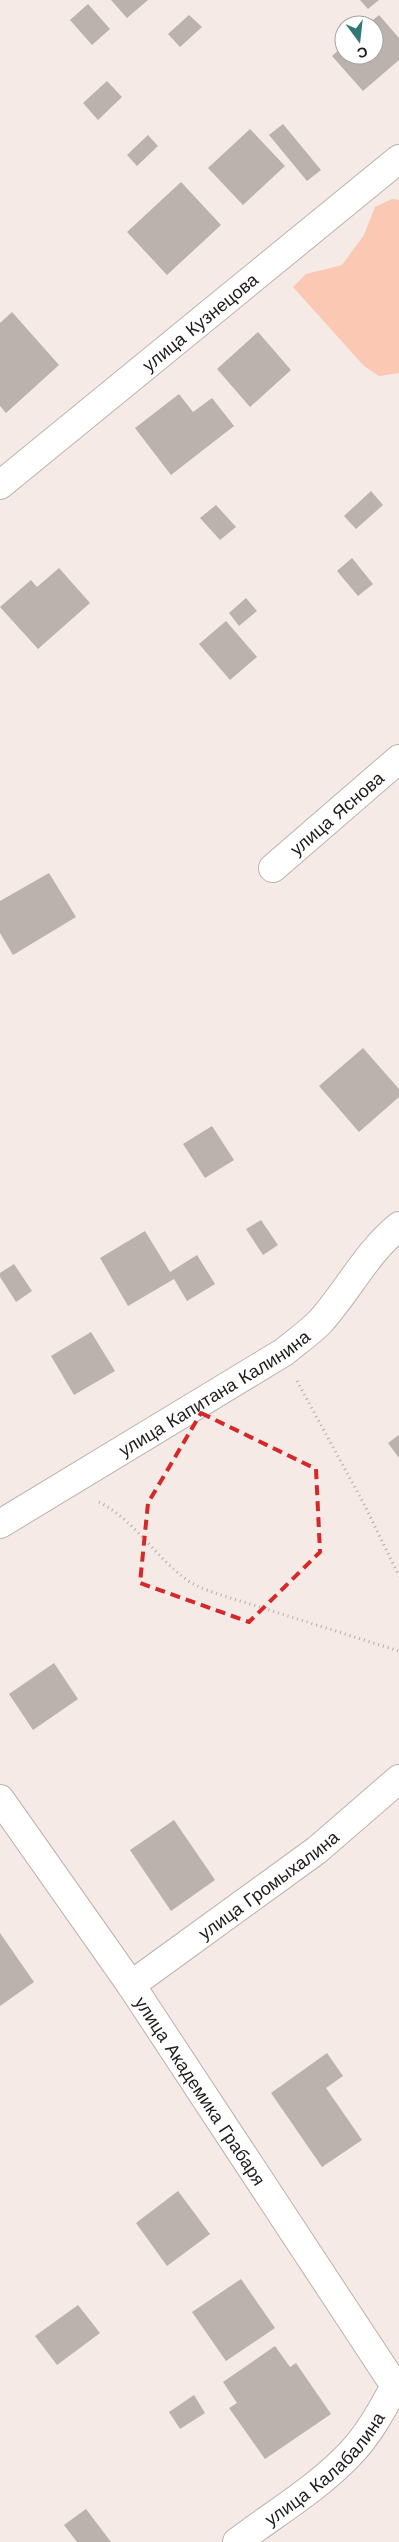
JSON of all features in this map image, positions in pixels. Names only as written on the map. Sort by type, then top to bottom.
[{"type":"street","name":"улица Кузнецова","points":[[0,486],[399,159]]},
{"type":"street","name":"улица Яснова","points":[[274,868],[399,759]]},
{"type":"street","name":"улица Капитана Калинина","points":[[0,1524],[284,1352],[319,1322],[368,1258],[384,1239],[399,1226]]},
{"type":"street","name":"улица Громыхалина","points":[[131,1985],[317,1850],[399,1779]]},
{"type":"street","name":"улица Академика Грабаря","points":[[0,1799],[131,1985],[397,2385]]},
{"type":"street","name":"улица Калабалина","points":[[237,2542],[322,2479],[349,2455],[374,2423],[397,2385]]},
{"type":"path","points":[[297,1380],[364,1504],[399,1576]]},
{"type":"path","points":[[53,1491],[84,1494],[111,1508],[191,1583],[215,1593],[399,1651]]},
{"type":"highlighted area","points":[[201,1413],[316,1469],[320,1552],[249,1622],[140,1583],[148,1503]]},
{"type":"shaded area","points":[[392,199],[399,200],[399,373],[379,376],[364,366],[293,287],[306,274],[342,265],[364,235],[375,207]]},
{"type":"building","points":[[111,0],[148,0],[127,18]]},
{"type":"building","points":[[360,0],[379,0],[368,9]]},
{"type":"building","points":[[88,4],[110,29],[92,45],[70,20]]},
{"type":"building","points":[[189,15],[202,27],[180,47],[168,34]]},
{"type":"building","points":[[384,21],[399,38],[399,60],[363,91],[340,65],[384,65]]},
{"type":"building","points":[[107,81],[122,97],[98,120],[83,103]]},
{"type":"building","points":[[283,124],[321,170],[307,181],[269,135]]},
{"type":"building","points":[[250,129],[285,166],[243,205],[208,168]]},
{"type":"building","points":[[148,135],[158,146],[137,166],[127,155]]},
{"type":"building","points":[[181,182],[221,225],[167,275],[127,232]]},
{"type":"building","points":[[12,312],[59,365],[6,413],[0,406],[0,323]]},
{"type":"building","points":[[258,332],[291,370],[250,407],[217,369]]},
{"type":"building","points":[[179,394],[193,412],[212,398],[234,426],[171,475],[135,428]]},
{"type":"building","points":[[371,491],[383,505],[356,529],[344,516]]},
{"type":"building","points":[[216,505],[236,527],[220,540],[200,518]]},
{"type":"building","points":[[352,558],[373,584],[358,596],[337,571]]},
{"type":"building","points":[[59,568],[90,603],[38,649],[0,607],[31,580],[37,587]]},
{"type":"building","points":[[246,598],[257,611],[239,626],[229,613]]},
{"type":"building","points":[[226,621],[257,657],[230,680],[199,644]]},
{"type":"building","points":[[49,873],[76,917],[13,955],[0,933],[0,901]]},
{"type":"building","points":[[363,1048],[399,1089],[399,1097],[359,1132],[319,1086]]},
{"type":"building","points":[[212,1126],[234,1160],[205,1178],[183,1144]]},
{"type":"building","points":[[261,1220],[278,1245],[263,1255],[246,1229]]},
{"type":"building","points":[[145,1231],[170,1272],[197,1255],[215,1284],[187,1301],[174,1279],[128,1306],[100,1258]]},
{"type":"building","points":[[14,1264],[32,1291],[16,1302],[0,1277],[0,1273]]},
{"type":"building","points":[[91,1332],[115,1371],[74,1395],[51,1356]]},
{"type":"building","points":[[399,1435],[399,1458],[388,1443]]},
{"type":"building","points":[[54,1663],[78,1699],[33,1730],[9,1694]]},
{"type":"building","points":[[174,1820],[215,1880],[171,1911],[130,1850]]},
{"type":"building","points":[[0,1933],[34,1982],[0,2006]]},
{"type":"building","points":[[327,2053],[343,2076],[326,2088],[362,2140],[322,2167],[271,2093]]},
{"type":"building","points":[[178,2191],[210,2234],[167,2266],[136,2223]]},
{"type":"building","points":[[241,2279],[275,2328],[226,2361],[192,2312]]},
{"type":"building","points":[[78,2305],[100,2333],[57,2365],[35,2336]]},
{"type":"building","points":[[275,2346],[290,2367],[296,2363],[331,2414],[265,2459],[229,2408],[237,2403],[223,2382]]},
{"type":"building","points":[[194,2395],[205,2413],[180,2429],[169,2412]]},
{"type":"building","points":[[86,2509],[111,2542],[77,2542],[64,2525]]}]
